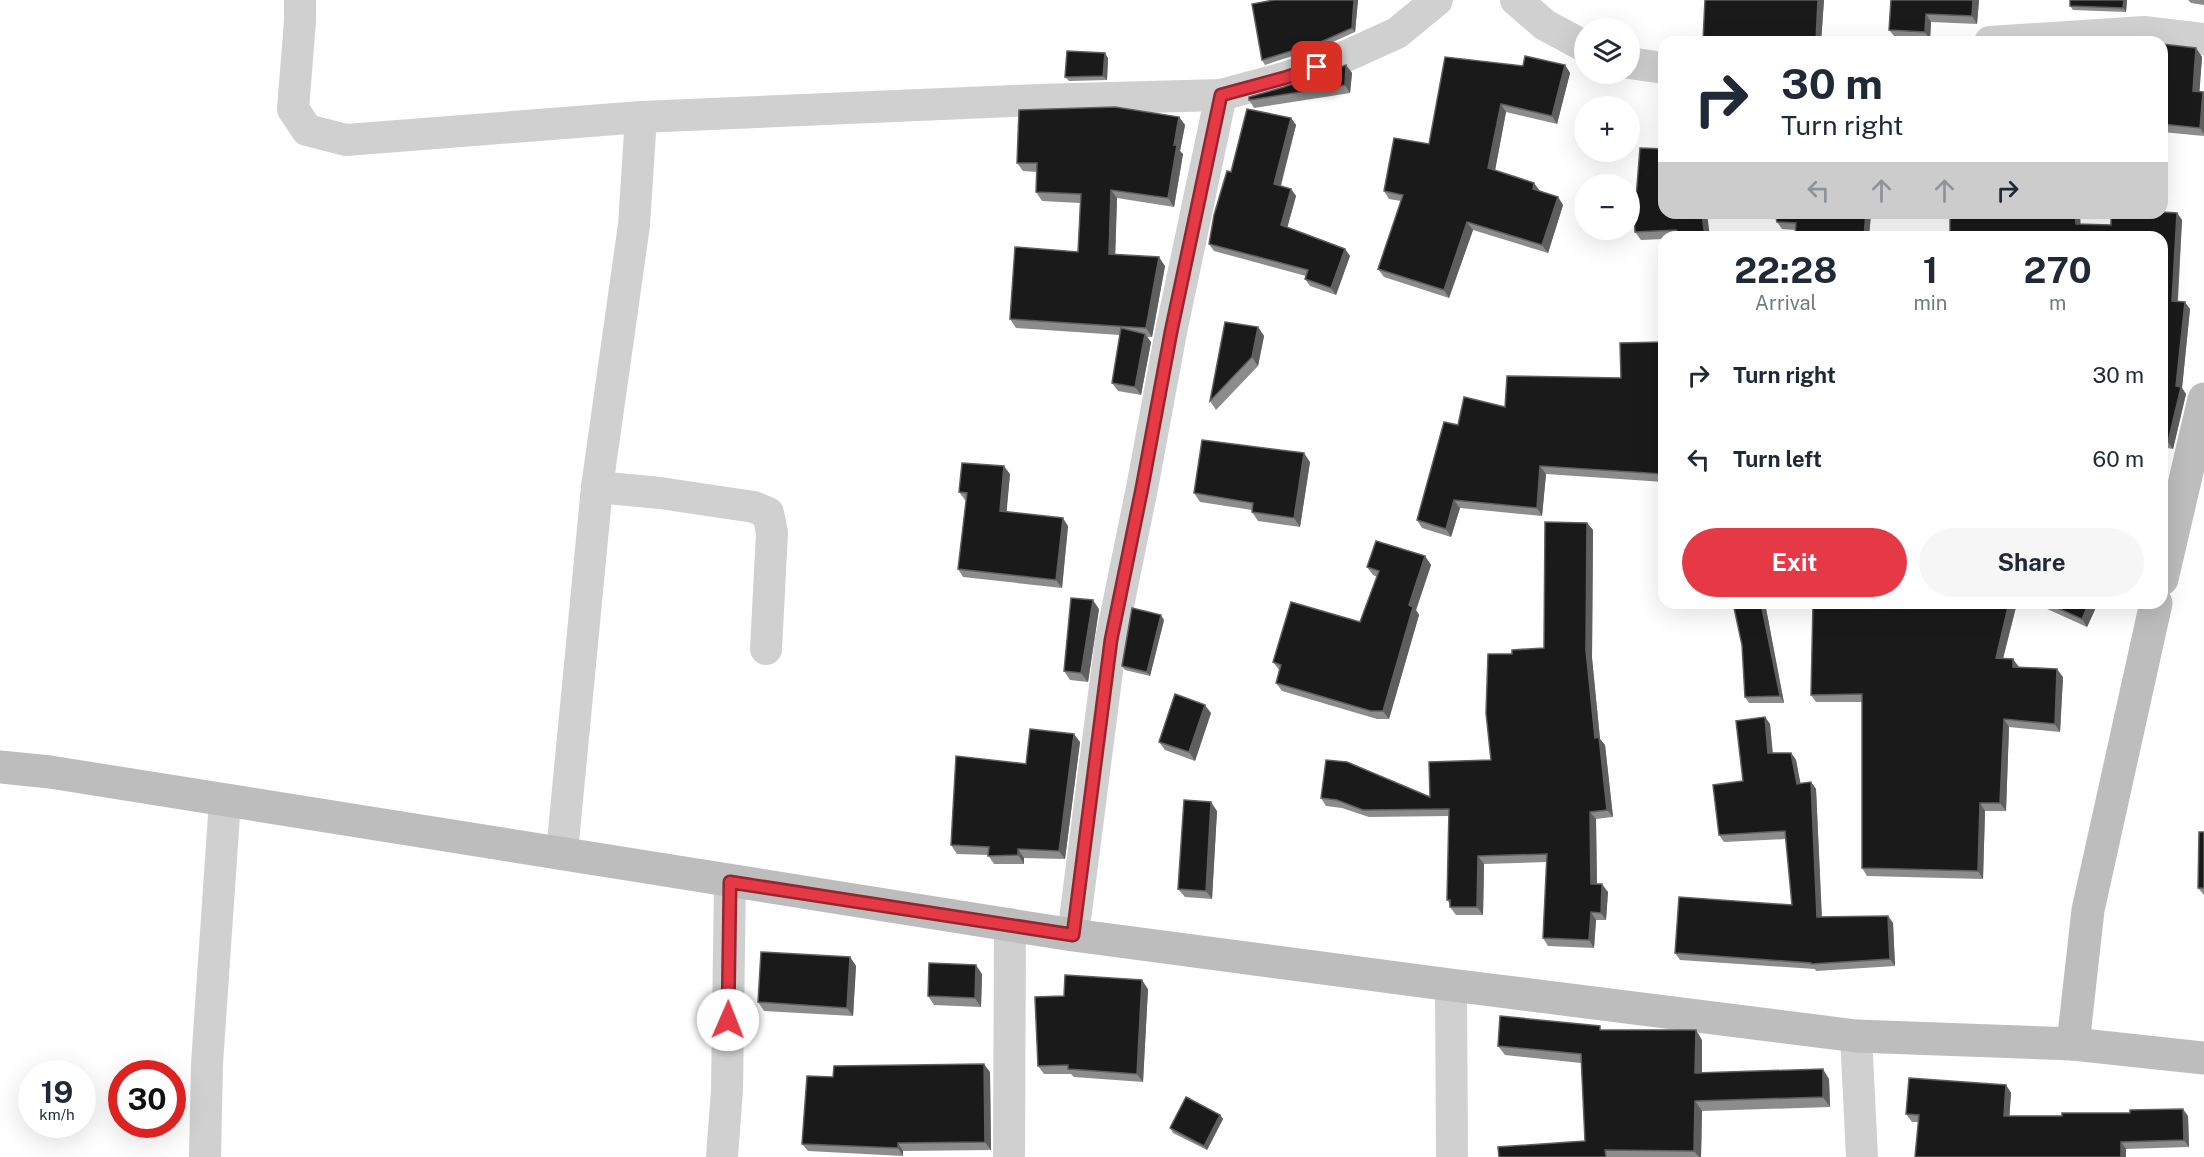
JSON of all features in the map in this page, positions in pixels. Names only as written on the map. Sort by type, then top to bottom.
[{"type":"street","points":[[300,0],[293,109],[307,130],[346,141],[641,117],[1038,100],[1221,95],[1333,62],[1397,33],[1437,0]]},
{"type":"street","points":[[1516,0],[1545,25],[1574,41]]},
{"type":"street","points":[[2082,36],[2144,32],[2204,39]]},
{"type":"street","points":[[1640,65],[1658,67]]},
{"type":"street","points":[[1073,935],[1111,640],[1171,332],[1221,95]]},
{"type":"street","points":[[562,852],[597,487],[634,225],[641,117]]},
{"type":"street","points":[[2168,553],[2204,399]]},
{"type":"street","points":[[597,487],[754,507],[768,513],[772,533],[766,650]]},
{"type":"street","points":[[2073,1044],[2088,910],[2155,609]]},
{"type":"street","points":[[0,767],[50,772],[562,852],[730,882],[1073,935],[1451,985],[1856,1036],[2073,1044],[2204,1058]]},
{"type":"street","points":[[206,1157],[207,1064],[225,800]]},
{"type":"street","points":[[722,1157],[727,1090],[730,882]]},
{"type":"street","points":[[1009,1157],[1010,924]]},
{"type":"street","points":[[1451,985],[1452,1157]]},
{"type":"street","points":[[1856,1036],[1862,1157]]},
{"type":"building","points":[[1274,0],[1354,0],[1352,28],[1323,41],[1262,60],[1252,4]]},
{"type":"building","points":[[1705,0],[1818,0],[1816,36],[1703,36]]},
{"type":"building","points":[[1891,0],[1973,0],[1972,16],[1926,14],[1925,32],[1889,30]]},
{"type":"building","points":[[2070,0],[2124,0],[2123,8],[2070,6]]},
{"type":"building","points":[[2168,45],[2196,48],[2193,91],[2203,92],[2200,128],[2168,125]]},
{"type":"building","points":[[1067,51],[1105,53],[1103,76],[1065,77]]},
{"type":"building","points":[[1525,56],[1565,65],[1552,116],[1501,104],[1488,168],[1534,183],[1533,189],[1558,197],[1542,245],[1467,222],[1444,290],[1378,269],[1403,195],[1384,191],[1394,138],[1429,144],[1445,57],[1523,66]]},
{"type":"building","points":[[1346,65],[1345,85],[1249,100],[1249,97]]},
{"type":"building","points":[[1115,107],[1179,117],[1168,198],[1111,190],[1109,254],[1159,257],[1146,328],[1010,319],[1015,247],[1078,252],[1081,194],[1036,192],[1037,163],[1017,163],[1019,110]]},
{"type":"building","points":[[1247,109],[1291,118],[1274,184],[1291,189],[1281,225],[1345,249],[1331,288],[1305,279],[1308,270],[1209,244],[1214,215],[1227,171],[1231,172]]},
{"type":"building","points":[[1640,148],[1658,149],[1658,219],[1703,219],[1704,231],[1640,232],[1640,174],[1638,174]]},
{"type":"building","points":[[2168,212],[2177,213],[2172,301],[2185,302],[2176,386],[2181,387],[2168,442],[2168,231],[1950,231],[1950,219],[2076,219],[2076,224],[2111,225],[2111,219],[2168,219]]},
{"type":"building","points":[[1776,219],[1866,219],[1864,231],[1795,231],[1796,223],[1777,222]]},
{"type":"building","points":[[1225,322],[1258,327],[1252,357],[1210,401]]},
{"type":"building","points":[[1121,328],[1145,334],[1135,387],[1112,383]]},
{"type":"building","points":[[1658,342],[1658,474],[1540,466],[1537,508],[1454,500],[1446,529],[1417,520],[1444,422],[1458,425],[1464,397],[1505,407],[1507,376],[1621,378],[1620,343]]},
{"type":"building","points":[[1202,440],[1304,453],[1294,518],[1252,512],[1253,503],[1194,493]]},
{"type":"building","points":[[962,463],[1004,466],[1000,511],[1063,518],[1056,580],[958,569],[967,493],[959,492]]},
{"type":"building","points":[[1545,522],[1587,523],[1586,650],[1595,738],[1599,737],[1607,810],[1590,812],[1591,884],[1602,884],[1601,913],[1591,912],[1589,940],[1543,938],[1547,854],[1478,856],[1477,907],[1450,907],[1450,900],[1447,900],[1449,809],[1363,810],[1337,800],[1321,798],[1326,760],[1347,762],[1430,797],[1429,762],[1491,760],[1486,713],[1488,654],[1512,654],[1512,650],[1544,648]]},
{"type":"building","points":[[1376,541],[1425,556],[1409,605],[1413,607],[1383,711],[1371,711],[1276,683],[1281,665],[1273,662],[1291,602],[1360,622],[1379,571],[1367,567]]},
{"type":"building","points":[[1071,598],[1093,600],[1081,673],[1064,671]]},
{"type":"building","points":[[1132,608],[1161,615],[1147,672],[1122,666]]},
{"type":"building","points":[[1734,609],[1762,609],[1780,696],[1745,697],[1742,645]]},
{"type":"building","points":[[1813,609],[2008,609],[1996,658],[2013,659],[2013,667],[2057,669],[2055,724],[2004,719],[2000,803],[1980,803],[1978,871],[1862,868],[1862,694],[1811,695]]},
{"type":"building","points":[[2060,609],[2086,609],[2082,619]]},
{"type":"building","points":[[1175,694],[1205,705],[1189,752],[1159,742]]},
{"type":"building","points":[[1765,717],[1768,753],[1791,753],[1797,784],[1811,782],[1817,917],[1888,916],[1890,959],[1811,964],[1675,953],[1679,897],[1792,905],[1785,831],[1719,835],[1713,785],[1743,781],[1736,721]]},
{"type":"building","points":[[1030,729],[1074,734],[1059,851],[1018,849],[1018,855],[988,856],[989,847],[951,845],[956,756],[1026,764]]},
{"type":"building","points":[[1184,800],[1211,802],[1206,891],[1178,889]]},
{"type":"building","points":[[2199,832],[2204,832],[2204,888],[2198,888]]},
{"type":"building","points":[[761,952],[850,957],[847,1008],[758,1002]]},
{"type":"building","points":[[929,963],[976,965],[975,998],[928,996]]},
{"type":"building","points":[[1065,975],[1142,980],[1137,1074],[1068,1069],[1068,1065],[1038,1066],[1035,997],[1064,996]]},
{"type":"building","points":[[1500,1016],[1600,1026],[1600,1030],[1696,1030],[1695,1073],[1823,1069],[1823,1097],[1695,1101],[1694,1151],[1605,1150],[1606,1157],[1499,1157],[1498,1147],[1585,1141],[1581,1054],[1498,1046]]},
{"type":"building","points":[[984,1064],[985,1142],[898,1143],[898,1148],[802,1144],[807,1076],[833,1077],[834,1066]]},
{"type":"building","points":[[1909,1078],[2006,1085],[2004,1116],[2062,1116],[2062,1113],[2130,1113],[2130,1110],[2183,1109],[2184,1140],[2121,1142],[2121,1157],[1915,1157],[1919,1115],[1906,1114]]},
{"type":"building","points":[[1186,1097],[1220,1115],[1204,1146],[1170,1128]]},
{"type":"route","points":[[728,1020],[730,882],[1073,935],[1111,640],[1171,332],[1221,95],[1317,67]]}]
